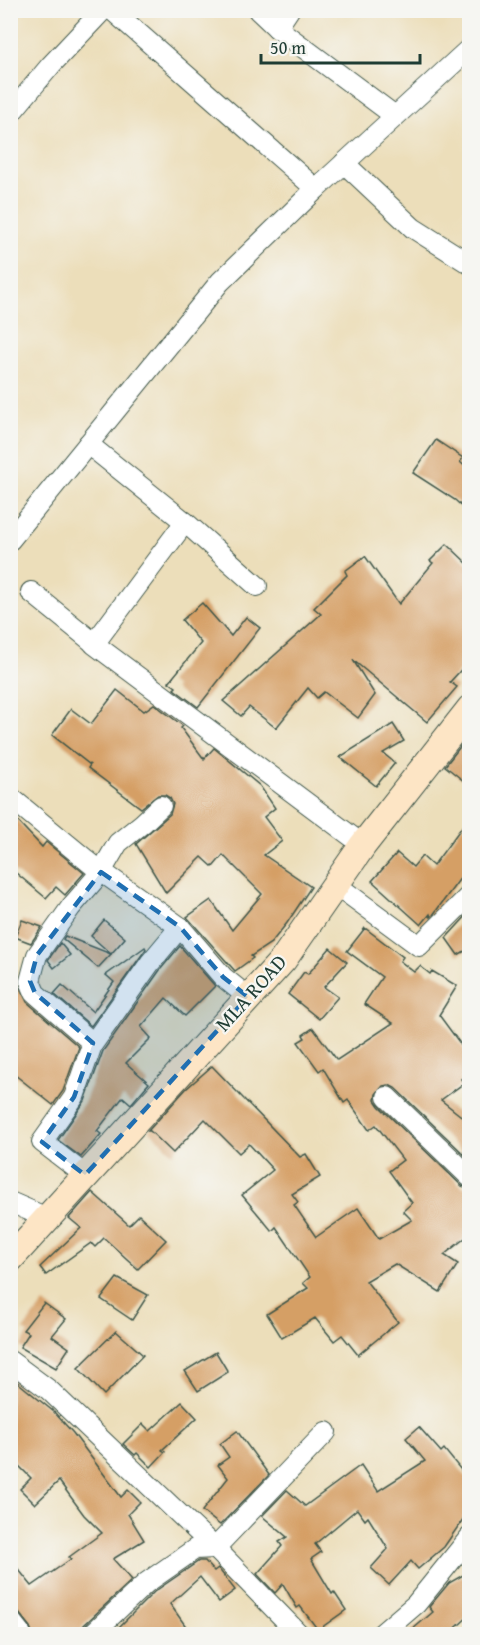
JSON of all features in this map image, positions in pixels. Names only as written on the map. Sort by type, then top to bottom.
[{"type":"street","points":[[10,114],[51,65],[103,10]]},
{"type":"street","points":[[112,10],[316,189]]},
{"type":"street","points":[[258,10],[277,28],[395,116]]},
{"type":"street","points":[[277,28],[289,10]]},
{"type":"street","points":[[10,540],[220,282],[316,189],[470,48]]},
{"type":"street","points":[[344,163],[413,228],[470,264]]},
{"type":"street","points":[[88,444],[185,522],[257,586]]},
{"type":"street","points":[[94,643],[185,522]]},
{"type":"street","points":[[31,592],[94,643],[363,845]]},
{"type":"street","name":"MLA ROAD","points":[[10,1259],[283,960],[363,845],[470,709]]},
{"type":"street","points":[[10,797],[101,872],[180,927],[223,976],[248,997]]},
{"type":"street","points":[[93,1043],[34,993],[30,981],[37,955],[71,907],[101,872],[118,843],[160,806]]},
{"type":"street","points":[[335,884],[419,946],[470,895]]},
{"type":"street","points":[[85,1175],[42,1142],[74,1097],[93,1043],[150,963],[180,927]]},
{"type":"street","points":[[387,1097],[470,1177]]},
{"type":"street","points":[[10,1202],[46,1218]]},
{"type":"street","points":[[10,1361],[49,1390],[215,1548],[299,1635]]},
{"type":"street","points":[[92,1635],[156,1576],[195,1549],[215,1548],[326,1432]]},
{"type":"street","points":[[381,1635],[416,1604],[470,1538]]},
{"type":"street","points":[[10,1620],[21,1635]]},
{"type":"highlighted area","points":[[101,872],[180,927],[223,977],[248,997],[85,1175],[42,1142],[74,1097],[93,1043],[35,993],[30,981],[37,955]]},
{"type":"building","points":[[436,440],[463,458],[460,462],[470,471],[470,514],[455,500],[413,473]]},
{"type":"building","points":[[447,544],[470,566],[470,660],[450,682],[457,687],[427,722],[353,660],[375,695],[358,718],[324,692],[317,698],[308,688],[276,728],[249,707],[241,716],[223,701],[321,614],[314,608],[347,575],[345,571],[365,556],[399,604],[433,563],[430,561]]},
{"type":"building","points":[[202,603],[231,636],[246,617],[260,628],[198,707],[174,689],[176,687],[169,682],[201,643],[182,620]]},
{"type":"building","points":[[117,690],[144,711],[154,704],[183,726],[181,728],[204,759],[214,748],[260,786],[275,808],[264,817],[282,841],[264,855],[311,887],[271,943],[251,956],[253,958],[235,971],[187,917],[211,900],[232,930],[262,894],[223,855],[213,867],[202,857],[166,893],[136,844],[170,814],[173,804],[170,798],[158,795],[141,808],[88,768],[90,765],[52,735],[71,709],[91,724]]},
{"type":"building","points":[[393,724],[404,741],[383,753],[395,763],[376,786],[340,757]]},
{"type":"building","points":[[463,743],[470,748],[470,786],[445,766]]},
{"type":"building","points":[[10,813],[42,847],[46,842],[84,873],[65,895],[56,887],[46,898],[10,868]]},
{"type":"building","points":[[470,816],[470,865],[433,915],[431,917],[430,914],[421,925],[372,881],[397,853],[413,867],[422,856],[433,866]]},
{"type":"building","points":[[470,912],[470,948],[458,955],[446,938]]},
{"type":"building","points":[[22,920],[42,927],[31,943],[15,937]]},
{"type":"building","points":[[104,920],[125,938],[111,954],[91,936]]},
{"type":"building","points":[[365,928],[403,957],[400,961],[414,972],[420,966],[430,974],[432,971],[457,986],[439,1015],[470,1057],[470,1073],[461,1079],[464,1083],[441,1100],[470,1123],[470,1160],[395,1088],[389,1085],[383,1086],[376,1094],[375,1100],[462,1186],[470,1189],[470,1234],[444,1255],[458,1264],[440,1292],[395,1264],[366,1281],[398,1322],[358,1355],[342,1335],[334,1341],[315,1318],[282,1338],[267,1314],[308,1288],[303,1283],[310,1277],[276,1227],[272,1231],[242,1195],[273,1170],[249,1144],[239,1153],[205,1119],[173,1153],[148,1131],[186,1089],[212,1066],[300,1157],[306,1154],[320,1177],[292,1194],[298,1202],[294,1205],[316,1237],[358,1208],[379,1239],[412,1220],[403,1211],[412,1203],[389,1171],[403,1160],[376,1125],[369,1130],[348,1100],[344,1103],[323,1068],[319,1071],[298,1042],[305,1038],[303,1035],[313,1028],[337,1060],[393,1023],[364,1004],[382,977],[347,951]]},
{"type":"building","points":[[65,936],[111,954],[98,968],[63,939]]},
{"type":"building","points":[[60,943],[70,955],[54,968],[48,960]]},
{"type":"building","points":[[180,946],[215,986],[185,1016],[166,998],[141,1027],[151,1038],[126,1063],[149,1083],[131,1104],[123,1097],[97,1131],[101,1134],[81,1157],[58,1140],[85,1101],[103,1051],[160,970]]},
{"type":"building","points":[[145,947],[146,949],[91,1026],[54,994],[62,985],[93,1012],[114,982],[106,975]]},
{"type":"building","points":[[330,948],[347,962],[324,987],[338,997],[319,1019],[288,994],[304,972],[308,974]]},
{"type":"building","points":[[10,980],[20,988],[27,1002],[79,1047],[63,1091],[53,1105],[10,1071]]},
{"type":"building","points":[[92,1192],[129,1225],[139,1215],[166,1240],[138,1269],[104,1238],[95,1247],[91,1243],[46,1275],[40,1267],[81,1228],[69,1218]]},
{"type":"building","points":[[117,1278],[148,1295],[132,1320],[101,1299]]},
{"type":"building","points":[[44,1303],[66,1319],[52,1336],[69,1348],[56,1368],[20,1347],[29,1333],[23,1330]]},
{"type":"building","points":[[116,1331],[143,1355],[104,1395],[78,1368]]},
{"type":"building","points":[[216,1352],[228,1372],[198,1391],[185,1371]]},
{"type":"building","points":[[10,1376],[54,1412],[73,1433],[121,1497],[128,1490],[140,1502],[128,1514],[144,1540],[113,1559],[132,1580],[84,1625],[79,1635],[33,1635],[19,1613],[10,1608],[10,1559],[32,1586],[71,1559],[69,1557],[102,1533],[84,1515],[59,1481],[35,1504],[20,1489],[31,1478],[10,1457]]},
{"type":"building","points":[[182,1402],[197,1418],[162,1450],[165,1452],[151,1467],[137,1453],[135,1455],[123,1444],[143,1424],[150,1431]]},
{"type":"building","points":[[419,1427],[441,1452],[444,1449],[470,1481],[470,1509],[444,1547],[418,1569],[411,1561],[389,1585],[371,1568],[388,1549],[368,1517],[365,1520],[357,1509],[315,1544],[321,1552],[311,1559],[332,1594],[334,1592],[346,1610],[318,1630],[300,1606],[297,1608],[283,1584],[275,1593],[257,1574],[282,1546],[279,1542],[287,1537],[262,1516],[287,1490],[305,1506],[361,1465],[378,1491],[425,1461],[406,1438]]},
{"type":"building","points":[[237,1431],[269,1475],[220,1525],[202,1511],[228,1478],[218,1465],[229,1457],[220,1444]]},
{"type":"building","points":[[199,1561],[205,1561],[214,1571],[218,1568],[235,1590],[219,1602],[200,1577],[170,1604],[192,1635],[111,1635],[154,1592]]},
{"type":"building","points":[[470,1571],[470,1615],[448,1635],[406,1635],[433,1612],[429,1607],[449,1583]]}]
